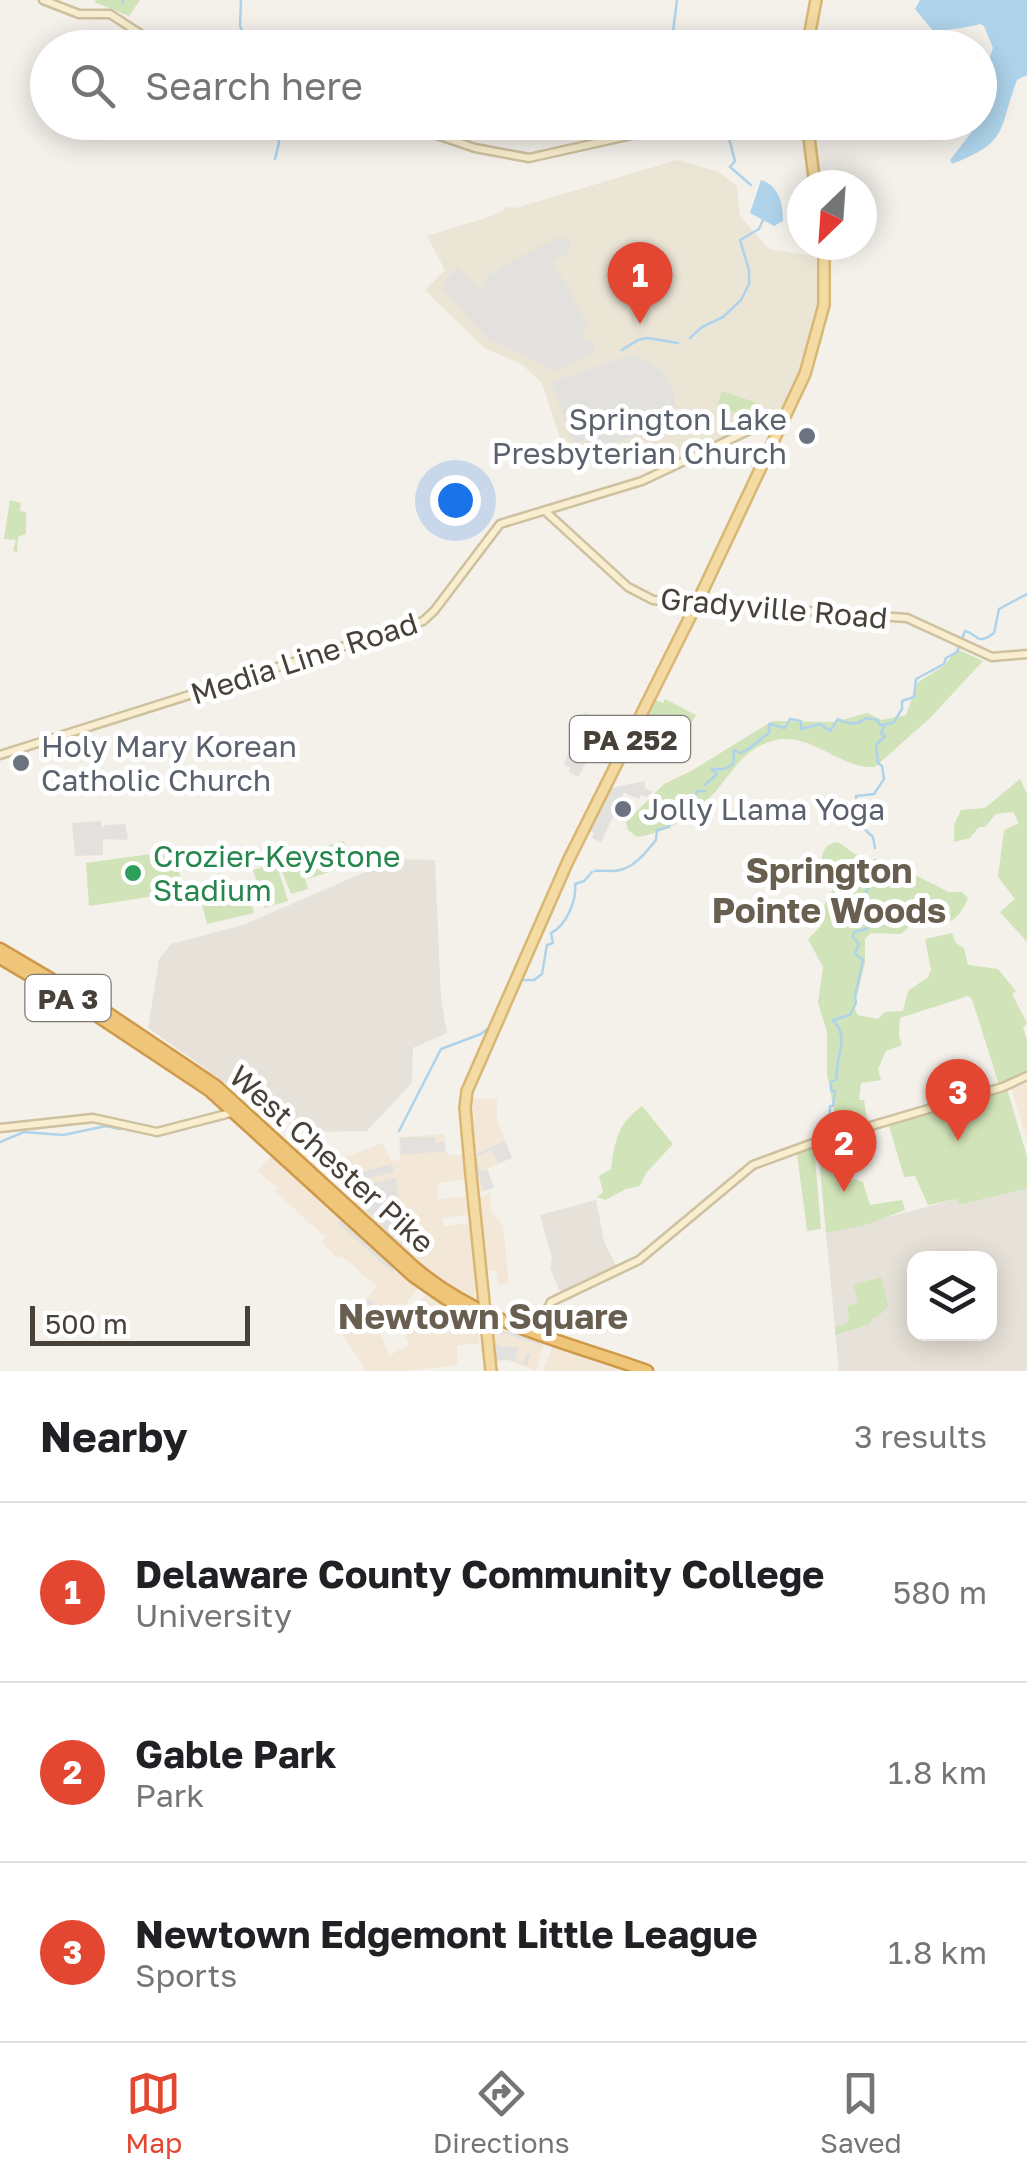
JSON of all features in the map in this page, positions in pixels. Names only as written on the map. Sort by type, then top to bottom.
[{"type":"highway","name":"West Chester Pike","points":[[0,949],[114,1017],[238,1108],[421,1273],[483,1316]]},
{"type":"highway","name":"West Chester Pike","points":[[0,958],[102,1018],[238,1108],[421,1288],[627,1371]]},
{"type":"highway","points":[[221,1116],[225,1108],[222,1101]]},
{"type":"highway","points":[[468,1305],[476,1304],[478,1296]]},
{"type":"highway","name":"West Chester Pike","points":[[549,1340],[647,1371]]},
{"type":"main road","points":[[810,30],[816,0]]},
{"type":"main road","points":[[809,140],[813,170]]},
{"type":"main road","name":"PA 252","points":[[489,1371],[466,1113],[469,1086],[568,861],[697,603],[805,374],[824,305],[824,260]]},
{"type":"main road","name":"PA 252","points":[[478,1257],[478,1296],[483,1316]]},
{"type":"street","points":[[43,0],[79,14],[110,14],[135,30]]},
{"type":"street","points":[[452,140],[529,158],[610,140]]},
{"type":"street","name":"Media Line Road","points":[[0,755],[423,621],[500,524],[642,481],[788,412]]},
{"type":"street","name":"Gradyville Road","points":[[545,511],[640,595],[653,600],[906,618],[998,658],[1027,654]]},
{"type":"street","points":[[549,1340],[552,1326],[547,1310],[551,1302],[638,1260],[754,1164],[1003,1087],[1027,1076]]},
{"type":"street","points":[[0,1128],[93,1118],[157,1132],[238,1108]]},
{"type":"shaded area","points":[[677,160],[719,172],[737,186],[740,216],[769,249],[787,252],[787,260],[825,260],[824,305],[789,412],[660,473],[647,447],[569,466],[542,383],[521,364],[484,348],[425,290],[445,270],[427,236],[492,216],[508,207],[516,208]]},
{"type":"shaded area","points":[[559,237],[569,240],[571,247],[554,262],[588,328],[581,335],[595,349],[557,371],[489,340],[442,289],[458,267],[480,289],[500,267]]},
{"type":"shaded area","points":[[634,354],[663,372],[673,391],[677,415],[598,449],[584,440],[573,443],[551,382]]},
{"type":"shaded area","points":[[585,713],[608,722],[578,777],[564,764]]},
{"type":"shaded area","points":[[645,781],[645,788],[653,792],[639,799],[624,793],[601,842],[592,838],[594,833],[590,831],[611,788]]},
{"type":"shaded area","points":[[101,821],[102,828],[125,824],[128,838],[103,839],[103,855],[75,856],[72,823]]},
{"type":"shaded area","points":[[395,859],[435,860],[441,998],[447,1033],[413,1048],[412,1083],[367,1131],[322,1132],[252,1102],[148,1028],[159,959],[171,944],[243,925]]},
{"type":"shaded area","points":[[1027,1083],[1027,1141],[1011,1088]]},
{"type":"shaded area","points":[[472,1099],[497,1099],[497,1120],[512,1158],[487,1169],[494,1187],[474,1196],[469,1107]]},
{"type":"shaded area","points":[[444,1134],[447,1155],[466,1155],[469,1179],[437,1183],[438,1199],[471,1196],[472,1214],[442,1218],[444,1226],[474,1223],[474,1302],[436,1281],[351,1203],[362,1191],[334,1162],[383,1143],[391,1161],[400,1160],[399,1137]]},
{"type":"shaded area","points":[[435,1137],[435,1143],[444,1142],[445,1151],[401,1155],[400,1138]]},
{"type":"shaded area","points":[[324,1139],[335,1156],[318,1172],[297,1153],[298,1146]]},
{"type":"shaded area","points":[[505,1141],[512,1158],[498,1163],[491,1150],[476,1157],[480,1171],[487,1169],[494,1187],[486,1191],[480,1176],[475,1176],[473,1155]]},
{"type":"shaded area","points":[[275,1151],[420,1286],[387,1328],[359,1307],[377,1287],[341,1255],[337,1258],[321,1242],[325,1237],[258,1171]]},
{"type":"shaded area","points":[[340,1161],[353,1174],[392,1164],[394,1172],[361,1180],[356,1185],[337,1167]]},
{"type":"shaded area","points":[[396,1177],[404,1244],[401,1246],[355,1199],[368,1185]]},
{"type":"shaded area","points":[[1027,1189],[1027,1371],[839,1371],[826,1233],[957,1199],[960,1205]]},
{"type":"shaded area","points":[[490,1192],[492,1212],[503,1226],[509,1284],[498,1285],[496,1271],[483,1271],[475,1201]]},
{"type":"shaded area","points":[[596,1200],[604,1241],[618,1269],[561,1294],[550,1268],[552,1258],[540,1215]]},
{"type":"shaded area","points":[[344,1216],[397,1266],[392,1272],[338,1223]]},
{"type":"shaded area","points":[[425,1295],[476,1321],[480,1344],[457,1345],[458,1365],[363,1371],[363,1365],[335,1324],[351,1305],[381,1334],[389,1356],[409,1344],[403,1330]]},
{"type":"shaded area","points":[[368,1299],[395,1317],[387,1326],[383,1327],[363,1309]]},
{"type":"shaded area","points":[[491,1327],[544,1344],[536,1371],[507,1360],[492,1362]]},
{"type":"shaded area","points":[[492,1327],[542,1342],[541,1345],[506,1334],[493,1335],[499,1346],[519,1347],[515,1361],[523,1363],[526,1353],[531,1355],[527,1366],[507,1359],[492,1361]]},
{"type":"shaded area","points":[[552,1347],[620,1371],[543,1371]]},
{"type":"green space","points":[[96,0],[140,0],[129,16]]},
{"type":"green space","points":[[722,391],[760,404],[755,420],[717,406]]},
{"type":"green space","points":[[10,500],[21,503],[20,511],[26,512],[26,534],[18,537],[17,552],[13,551],[16,540],[4,539]]},
{"type":"green space","points":[[957,649],[983,661],[930,718],[875,767],[849,762],[799,741],[772,741],[746,755],[690,815],[637,837],[628,830],[626,822],[664,784],[772,721],[834,722],[867,713],[882,720],[906,715],[918,682],[944,666]]},
{"type":"green space","points":[[653,699],[663,703],[665,699],[696,715],[672,759],[633,739]]},
{"type":"green space","points":[[1020,779],[1027,794],[1027,942],[1000,912],[1015,899],[998,877],[1004,830],[1019,823],[1013,812],[996,814],[970,838],[954,842],[954,825],[961,810],[985,808]]},
{"type":"green space","points":[[344,841],[352,865],[307,879],[299,854]]},
{"type":"green space","points":[[838,842],[868,863],[917,876],[949,892],[962,892],[968,898],[952,920],[913,923],[901,934],[871,933],[865,939],[865,962],[854,1008],[858,1015],[878,1019],[885,1012],[903,1011],[908,991],[928,977],[931,970],[925,939],[952,933],[956,943],[964,948],[968,965],[998,969],[1016,991],[1012,994],[1027,1023],[1023,1028],[1027,1071],[999,1085],[968,996],[900,1018],[902,1045],[886,1051],[878,1069],[881,1080],[861,1083],[859,1100],[864,1100],[867,1119],[837,1126],[827,1074],[827,1032],[818,1003],[823,967],[808,939],[820,927],[825,903],[841,875],[839,867],[821,861],[826,848]]},
{"type":"green space","name":"Crozier-Keystone Stadium","points":[[172,851],[182,892],[89,906],[86,863]]},
{"type":"green space","points":[[297,854],[308,889],[291,894],[278,861]]},
{"type":"green space","points":[[276,862],[288,901],[265,908],[253,870]]},
{"type":"green space","points":[[247,888],[254,913],[207,924],[201,900]]},
{"type":"green space","points":[[1007,1089],[1027,1156],[1027,1189],[959,1205],[957,1199],[928,1205],[915,1176],[904,1177],[889,1126]]},
{"type":"green space","points":[[642,1106],[673,1144],[646,1173],[640,1186],[605,1200],[597,1197],[603,1192],[599,1176],[611,1169],[619,1133]]},
{"type":"green space","points":[[826,1144],[839,1184],[855,1179],[863,1182],[870,1205],[902,1200],[905,1210],[865,1225],[826,1233],[818,1146]]},
{"type":"green space","points":[[814,1146],[821,1229],[807,1231],[797,1153]]},
{"type":"green space","points":[[881,1277],[888,1305],[870,1324],[835,1335],[835,1326],[846,1324],[849,1318],[847,1306],[858,1303],[853,1285]]},
{"type":"water","points":[[920,0],[1027,0],[1027,75],[1017,80],[997,136],[997,30],[986,30],[980,24],[932,30],[915,9]]},
{"type":"water","points":[[966,140],[994,140],[970,156],[952,164],[950,160]]},
{"type":"water","points":[[761,180],[772,186],[781,202],[783,221],[774,226],[750,213]]},
{"type":"waterway","points":[[241,0],[242,30]]},
{"type":"waterway","points":[[673,30],[677,0]]},
{"type":"waterway","points":[[275,159],[279,140]]},
{"type":"waterway","points":[[729,140],[735,161],[730,167],[751,185]]},
{"type":"waterway","points":[[690,338],[741,300],[749,284],[749,270],[740,240],[759,229],[763,220]]},
{"type":"waterway","points":[[622,350],[647,338],[678,343]]},
{"type":"waterway","points":[[705,785],[717,774],[712,769],[733,764],[734,750],[740,753],[751,747],[769,733],[769,724],[785,728],[790,719],[801,721],[801,729],[820,724],[830,731],[838,719],[852,723],[866,718],[877,720],[880,725],[893,723],[902,709],[902,701],[914,697],[916,679],[957,652],[965,631],[980,639],[988,637],[994,633],[999,609],[1027,594]]},
{"type":"waterway","points":[[875,848],[873,837],[860,825],[863,815],[856,796],[874,794],[884,779],[876,745],[885,736],[881,733],[884,727]]},
{"type":"waterway","points":[[595,871],[617,871],[632,865],[656,840],[657,830],[669,827],[672,816],[686,799],[695,797],[697,791],[705,791]]},
{"type":"waterway","points":[[829,1133],[835,1091],[831,1090],[831,1082],[837,1079],[841,1041],[833,1020],[850,1015],[856,1003],[863,960],[855,954],[859,944],[853,937],[854,932],[866,929],[876,913],[865,893],[872,884],[875,860]]},
{"type":"waterway","points":[[521,980],[534,980],[542,974],[547,945],[553,943],[551,933],[569,912],[575,884],[592,872]]},
{"type":"waterway","points":[[399,1131],[441,1049],[481,1034],[491,1026]]},
{"type":"waterway","points":[[0,1142],[24,1132],[63,1135],[106,1126],[120,1129]]},
{"type":"place","name":"Delaware County Community College","points":[[640,324]]},
{"type":"place","name":"Springton Lake Presbyterian Church","points":[[807,436]]},
{"type":"place","name":"Holy Mary Korean Catholic Church","points":[[21,763]]},
{"type":"place","name":"Jolly Llama Yoga","points":[[623,809]]},
{"type":"place","name":"Crozier-Keystone Stadium","points":[[133,873]]},
{"type":"place","name":"Newtown Edgemont Little League","points":[[958,1141]]},
{"type":"place","name":"Gable Park","points":[[844,1192]]},
{"type":"district","name":"Springton Pointe Woods","points":[[829,890]]},
{"type":"district","name":"Newtown Square","points":[[483,1316]]}]
